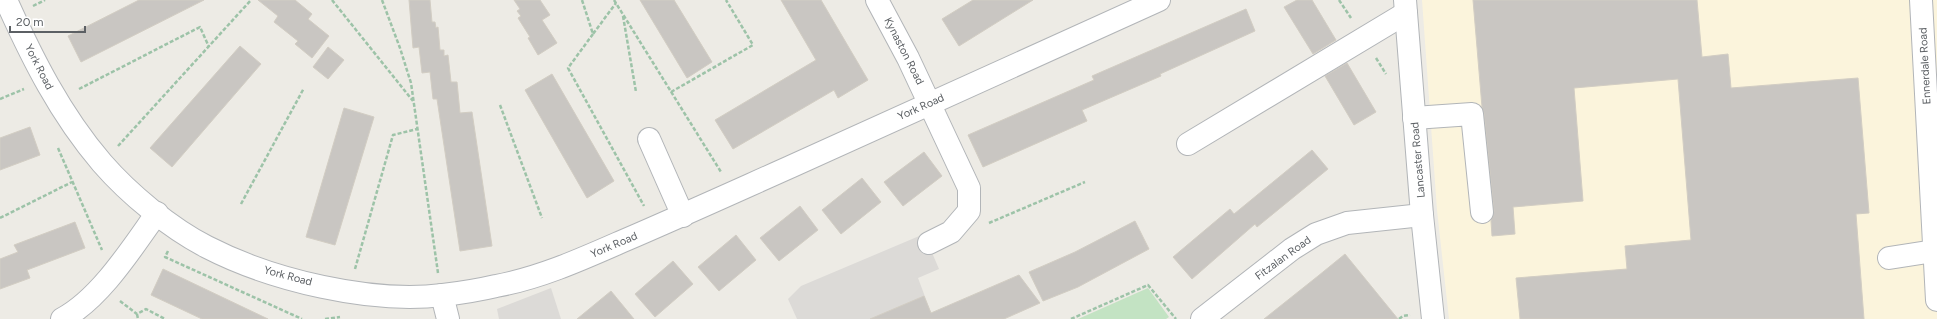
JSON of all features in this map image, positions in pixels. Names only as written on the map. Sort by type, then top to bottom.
[{"type":"street","name":"York Road","points":[[6,0],[44,80],[57,100],[102,163],[129,190],[157,213],[207,247],[247,264],[292,279],[349,291],[390,296],[442,296],[498,286],[558,269],[683,216],[1159,0]]},
{"type":"street","name":"Kynaston Road","points":[[877,0],[908,58],[969,188],[969,211],[952,232],[929,243]]},
{"type":"street","name":"Ennerdale Road","points":[[1921,0],[1935,213],[1934,251],[1937,300]]},
{"type":"street","name":"Lancaster Road","points":[[1405,6],[1422,215],[1433,319]]},
{"type":"street","points":[[1188,144],[1405,6]]},
{"type":"street","points":[[1414,118],[1472,114],[1482,212]]},
{"type":"street","points":[[649,139],[683,216]]},
{"type":"street","points":[[62,319],[72,314],[106,280],[157,213]]},
{"type":"street","name":"Fitzalan Road","points":[[1202,319],[1292,249],[1316,234],[1347,223],[1422,215]]},
{"type":"street","points":[[1890,258],[1934,251]]},
{"type":"street","points":[[442,296],[448,319]]},
{"type":"path","points":[[102,163],[251,0]]},
{"type":"path","points":[[332,0],[413,102]]},
{"type":"path","points":[[382,0],[411,83],[442,296]]},
{"type":"path","points":[[582,0],[593,34]]},
{"type":"path","points":[[614,0],[734,192]]},
{"type":"path","points":[[671,92],[753,45],[726,0]]},
{"type":"path","points":[[616,3],[568,68],[656,227]]},
{"type":"path","points":[[622,14],[636,92]]},
{"type":"path","points":[[57,100],[200,27],[209,47]]},
{"type":"path","points":[[241,204],[304,88]]},
{"type":"path","points":[[500,105],[542,218]]},
{"type":"path","points":[[349,291],[393,135],[417,129]]},
{"type":"path","points":[[55,141],[72,182],[106,280],[137,314],[138,319]]},
{"type":"path","points":[[0,218],[72,182]]},
{"type":"path","points":[[986,224],[1085,182]]},
{"type":"path","points":[[1071,319],[1148,284],[1176,319]]},
{"type":"path","points":[[137,314],[146,309],[165,319]]},
{"type":"path","points":[[325,319],[340,317]]},
{"type":"shaded area","points":[[1422,0],[1937,0],[1937,319],[1449,319],[1437,210]]},
{"type":"shaded area","points":[[924,234],[939,269],[918,278],[933,318],[797,319],[788,299],[801,286]]},
{"type":"shaded area","points":[[551,288],[561,319],[499,319],[497,309]]},
{"type":"green space","points":[[1148,288],[1169,317],[1166,319],[1078,319]]},
{"type":"building","points":[[139,0],[204,0],[81,62],[68,36]]},
{"type":"building","points":[[258,0],[295,0],[312,14],[308,19],[329,36],[312,58],[295,44],[298,41],[274,22],[278,16]]},
{"type":"building","points":[[409,0],[430,0],[432,22],[435,22],[436,28],[438,27],[440,50],[444,50],[444,56],[448,55],[451,82],[457,82],[460,113],[472,112],[492,246],[460,251],[437,99],[433,99],[430,72],[422,73],[419,47],[413,48]]},
{"type":"building","points":[[514,0],[540,0],[550,15],[542,20],[557,43],[538,55],[528,38],[530,37],[518,18],[521,16],[517,11],[520,9]]},
{"type":"building","points":[[640,0],[674,0],[712,62],[687,78]]},
{"type":"building","points":[[781,0],[821,0],[868,80],[838,98],[834,90],[733,149],[715,120],[816,60]]},
{"type":"building","points":[[973,0],[1033,0],[959,46],[942,19]]},
{"type":"building","points":[[1297,0],[1312,0],[1336,40],[1313,54],[1284,7]]},
{"type":"building","points":[[1473,0],[1697,0],[1702,57],[1728,54],[1731,88],[1858,78],[1869,213],[1856,214],[1864,319],[1520,319],[1516,278],[1627,269],[1625,246],[1691,240],[1678,79],[1574,88],[1583,201],[1513,207],[1515,234],[1492,236],[1491,221],[1494,211],[1484,113],[1482,107]]},
{"type":"building","points":[[1246,9],[1255,31],[1160,74],[1161,76],[1082,110],[1087,121],[983,167],[968,135],[1094,80],[1092,76]]},
{"type":"building","points":[[240,46],[261,64],[172,167],[150,148]]},
{"type":"building","points":[[328,47],[344,60],[328,79],[313,67]]},
{"type":"building","points":[[1347,63],[1376,112],[1354,125],[1325,76]]},
{"type":"building","points":[[552,74],[614,181],[587,198],[525,90]]},
{"type":"building","points":[[344,108],[374,117],[335,245],[306,237]]},
{"type":"building","points":[[30,127],[40,155],[0,170],[0,138]]},
{"type":"building","points":[[1312,150],[1328,169],[1257,227],[1255,224],[1192,279],[1173,257],[1230,209],[1234,214]]},
{"type":"building","points":[[924,152],[942,176],[903,206],[884,182]]},
{"type":"building","points":[[862,178],[881,202],[841,234],[822,210]]},
{"type":"building","points":[[800,206],[818,230],[779,261],[760,238]]},
{"type":"building","points":[[1135,221],[1149,249],[1078,287],[1043,301],[1029,272],[1075,252]]},
{"type":"building","points":[[75,222],[85,248],[27,270],[30,278],[0,289],[0,259],[18,252],[14,245]]},
{"type":"building","points":[[736,235],[756,260],[719,291],[698,267]]},
{"type":"building","points":[[1345,254],[1398,319],[1264,319],[1318,276]]},
{"type":"building","points":[[673,261],[693,284],[655,317],[635,294]]},
{"type":"building","points":[[163,269],[268,319],[202,319],[151,295]]},
{"type":"building","points":[[1019,275],[1040,303],[1004,319],[870,319],[924,296],[931,313]]},
{"type":"building","points":[[611,291],[634,319],[577,319]]}]
